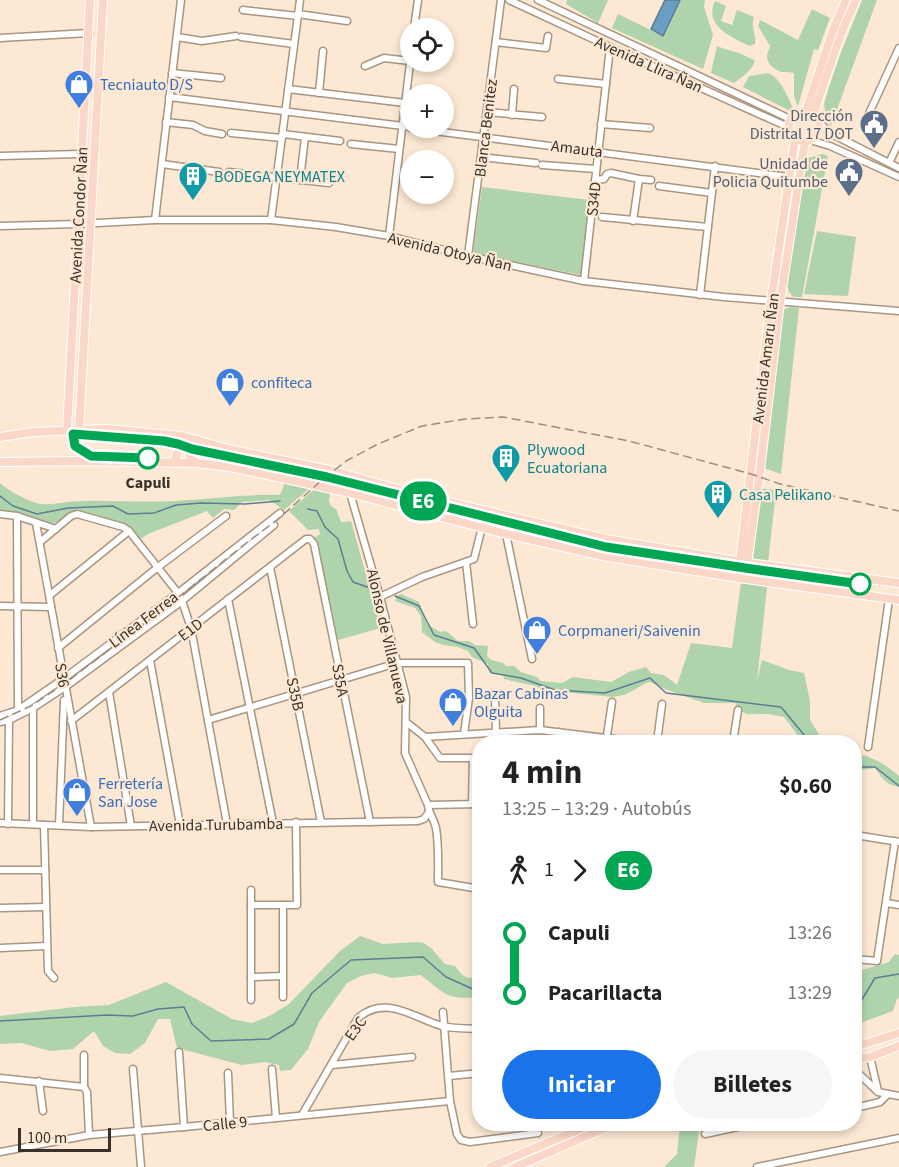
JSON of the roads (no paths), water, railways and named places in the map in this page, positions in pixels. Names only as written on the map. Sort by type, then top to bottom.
[{"type":"main road","name":"Avenida Condor Ñan","points":[[67,430],[90,0]]},
{"type":"main road","name":"Avenida Condor Ñan","points":[[79,430],[103,0]]},
{"type":"main road","points":[[812,116],[800,111],[794,114],[789,123],[790,134],[795,139],[807,141],[817,132],[812,116],[833,30],[846,0]]},
{"type":"main road","points":[[812,116],[842,31],[856,0]]},
{"type":"main road","name":"Avenida Amaru Ñan","points":[[741,578],[795,139]]},
{"type":"main road","name":"Avenida Amaru Ñan","points":[[776,301],[807,141]]},
{"type":"main road","points":[[0,436],[33,432],[107,429],[175,436],[334,471],[418,495],[606,539],[744,563],[899,583]]},
{"type":"main road","points":[[173,463],[178,450],[175,436]]},
{"type":"main road","points":[[196,463],[190,458],[188,452],[197,440]]},
{"type":"main road","points":[[0,462],[196,463],[230,467],[350,493],[506,534],[603,556],[899,600]]},
{"type":"main road","points":[[862,1045],[899,1033]]},
{"type":"main road","points":[[862,1058],[899,1046]]},
{"type":"main road","points":[[490,1167],[575,1131]]},
{"type":"main road","points":[[514,1167],[599,1131]]},
{"type":"street","points":[[155,220],[181,0]]},
{"type":"street","points":[[272,220],[300,0]]},
{"type":"street","points":[[415,18],[418,0]]},
{"type":"street","name":"Blanca Benitez","points":[[468,256],[501,0]]},
{"type":"street","name":"Avenida Llira Ñan","points":[[509,0],[610,47],[789,123]]},
{"type":"street","name":"Avenida Llira Ñan","points":[[538,0],[789,123]]},
{"type":"street","points":[[243,10],[347,21]]},
{"type":"street","points":[[0,38],[89,33]]},
{"type":"street","points":[[496,42],[546,48],[548,36]]},
{"type":"street","points":[[177,37],[202,41],[238,37],[294,44]]},
{"type":"street","name":"S34D","points":[[584,280],[610,47]]},
{"type":"street","points":[[866,120],[899,48]]},
{"type":"street","points":[[319,93],[323,51]]},
{"type":"street","points":[[365,66],[384,58],[400,60]]},
{"type":"street","points":[[172,73],[221,78]]},
{"type":"street","points":[[558,79],[606,84]]},
{"type":"street","points":[[288,89],[400,102]]},
{"type":"street","points":[[512,115],[514,89]]},
{"type":"street","name":"Amauta","points":[[169,97],[400,126]]},
{"type":"street","points":[[487,112],[542,117]]},
{"type":"street","points":[[812,116],[836,136],[899,168]]},
{"type":"street","points":[[166,122],[193,125],[205,131],[222,134]]},
{"type":"street","points":[[601,124],[650,128]]},
{"type":"street","points":[[231,133],[340,141]]},
{"type":"street","name":"Amauta","points":[[454,133],[789,177]]},
{"type":"street","points":[[300,180],[305,137]]},
{"type":"street","points":[[389,236],[400,138]]},
{"type":"street","points":[[807,141],[830,146],[899,177]]},
{"type":"street","points":[[890,163],[899,142]]},
{"type":"street","points":[[351,144],[399,149]]},
{"type":"street","points":[[0,156],[81,154]]},
{"type":"street","points":[[481,157],[596,169]]},
{"type":"street","points":[[162,165],[219,172]]},
{"type":"street","points":[[700,295],[715,166]]},
{"type":"street","points":[[230,172],[329,183]]},
{"type":"street","points":[[595,180],[604,179],[611,172],[651,180]]},
{"type":"street","points":[[633,221],[639,179]]},
{"type":"street","points":[[659,186],[712,193]]},
{"type":"street","points":[[602,217],[708,228]]},
{"type":"street","points":[[0,220],[0,226]]},
{"type":"street","name":"Avenida Otoya Ñan","points":[[0,226],[155,220],[272,220],[389,236],[468,256],[584,280],[700,295],[899,311]]},
{"type":"street","name":"Alonso de Villanueva","points":[[350,493],[406,697],[405,753],[435,823],[438,840],[438,882],[472,888]]},
{"type":"street","name":"Línea Ferrea","points":[[0,716],[18,710],[63,679],[280,513]]},
{"type":"street","points":[[0,514],[17,516],[56,529]]},
{"type":"street","points":[[40,542],[71,516],[77,514],[123,526],[178,593],[191,628],[227,824]]},
{"type":"street","points":[[17,516],[18,710]]},
{"type":"street","points":[[58,648],[158,567],[226,516]]},
{"type":"street","name":"S36","points":[[36,523],[91,827]]},
{"type":"street","name":"Línea Ferrea","points":[[0,722],[33,708],[65,687],[182,601],[274,525]]},
{"type":"street","points":[[380,597],[422,577],[474,559],[482,527]]},
{"type":"street","points":[[50,595],[129,531]]},
{"type":"street","points":[[506,534],[532,659]]},
{"type":"street","name":"E1D","points":[[71,721],[306,539],[310,540]]},
{"type":"street","name":"S35A","points":[[310,540],[314,544],[370,822]]},
{"type":"street","points":[[466,562],[473,624]]},
{"type":"street","name":"S35B","points":[[270,567],[321,822]]},
{"type":"street","points":[[868,747],[889,598]]},
{"type":"street","points":[[228,599],[273,823]]},
{"type":"street","points":[[0,606],[51,607]]},
{"type":"street","points":[[150,660],[180,825]]},
{"type":"street","points":[[208,720],[398,663],[468,663],[469,698],[464,734]]},
{"type":"street","points":[[59,825],[65,687]]},
{"type":"street","points":[[109,692],[131,826]]},
{"type":"street","points":[[495,697],[496,733]]},
{"type":"street","points":[[608,735],[612,702]]},
{"type":"street","points":[[658,735],[662,704]]},
{"type":"street","points":[[33,708],[33,824]]},
{"type":"street","points":[[540,708],[540,730]]},
{"type":"street","points":[[734,735],[738,710]]},
{"type":"street","points":[[8,824],[9,720]]},
{"type":"street","points":[[406,722],[425,737],[440,758],[472,759]]},
{"type":"street","points":[[425,737],[540,730],[576,735]]},
{"type":"street","name":"Avenida Turubamba","points":[[0,823],[91,827],[418,821],[424,819],[428,808],[472,804]]},
{"type":"street","points":[[251,905],[297,905],[296,822]]},
{"type":"street","points":[[44,825],[48,971],[54,978]]},
{"type":"street","points":[[862,836],[897,841],[877,961],[862,960]]},
{"type":"street","points":[[0,870],[45,870]]},
{"type":"street","points":[[251,890],[251,1000]]},
{"type":"street","points":[[886,903],[899,904]]},
{"type":"street","points":[[283,905],[283,997]]},
{"type":"street","points":[[0,908],[46,907]]},
{"type":"street","points":[[0,948],[47,946]]},
{"type":"street","points":[[251,977],[283,976]]},
{"type":"street","name":"E3C","points":[[302,1115],[358,1018],[365,1012],[373,1008],[396,1008],[444,1027],[472,1029]]},
{"type":"street","points":[[443,1012],[450,1101],[461,1140],[470,1142],[538,1133]]},
{"type":"street","points":[[178,1052],[184,1127]]},
{"type":"street","points":[[84,1055],[84,1086],[87,1092],[89,1135]]},
{"type":"street","points":[[332,1065],[412,1057]]},
{"type":"street","points":[[870,1057],[878,1092]]},
{"type":"street","points":[[132,1069],[141,1167]]},
{"type":"street","points":[[272,1069],[276,1118]]},
{"type":"street","points":[[228,1073],[230,1123]]},
{"type":"street","points":[[449,1076],[472,1074]]},
{"type":"street","points":[[862,1077],[878,1092],[899,1096]]},
{"type":"street","points":[[0,1078],[84,1086]]},
{"type":"street","points":[[39,1081],[43,1112]]},
{"type":"street","points":[[862,1106],[880,1102],[888,1094]]},
{"type":"street","name":"Calle 9","points":[[0,1152],[89,1135],[450,1101]]},
{"type":"street","points":[[705,1134],[719,1131]]},
{"type":"street","points":[[757,1167],[899,1138]]},
{"type":"water","points":[[665,0],[680,0],[663,36],[651,29]]},
{"type":"waterway","points":[[0,496],[13,506],[37,514],[68,508],[113,506],[128,514],[154,513],[176,505],[280,501]]},
{"type":"waterway","points":[[308,509],[317,511],[325,527],[338,539],[347,571],[353,582],[370,588]]},
{"type":"waterway","points":[[395,596],[419,606],[434,635],[474,648],[492,673],[521,678],[555,690],[605,693],[650,678],[666,693],[781,707],[804,735]]},
{"type":"waterway","points":[[862,767],[875,767],[899,786]]},
{"type":"waterway","points":[[0,1021],[107,1015],[133,1016],[158,1009],[184,1007],[192,1024],[211,1041],[269,1039],[294,1024],[312,993],[351,960],[423,957],[446,977],[472,989]]},
{"type":"waterway","points":[[862,999],[875,978],[899,974]]},
{"type":"railway","points":[[0,720],[31,706],[64,684],[277,520],[346,461],[378,444],[422,426],[465,419],[503,417],[629,441],[780,484],[899,511]]},
{"type":"place","name":"Tecniauto D/S","points":[[79,110]]},
{"type":"place","name":"Dirección Distrital 17 DOT","points":[[874,150]]},
{"type":"place","name":"Unidad de Policia Quitumbe","points":[[849,198]]},
{"type":"place","name":"BODEGA NEYMATEX","points":[[193,202]]},
{"type":"place","name":"confiteca","points":[[230,408]]},
{"type":"place","name":"Capuli","points":[[148,458]]},
{"type":"place","name":"Plywood Ecuatoriana","points":[[506,484]]},
{"type":"place","name":"Casa Pelikano","points":[[718,520]]},
{"type":"place","name":"Corpmaneri/Saivenin","points":[[537,656]]},
{"type":"place","name":"Bazar Cabinas Olguita","points":[[453,728]]},
{"type":"place","name":"Ferretería San Jose","points":[[77,818]]}]
